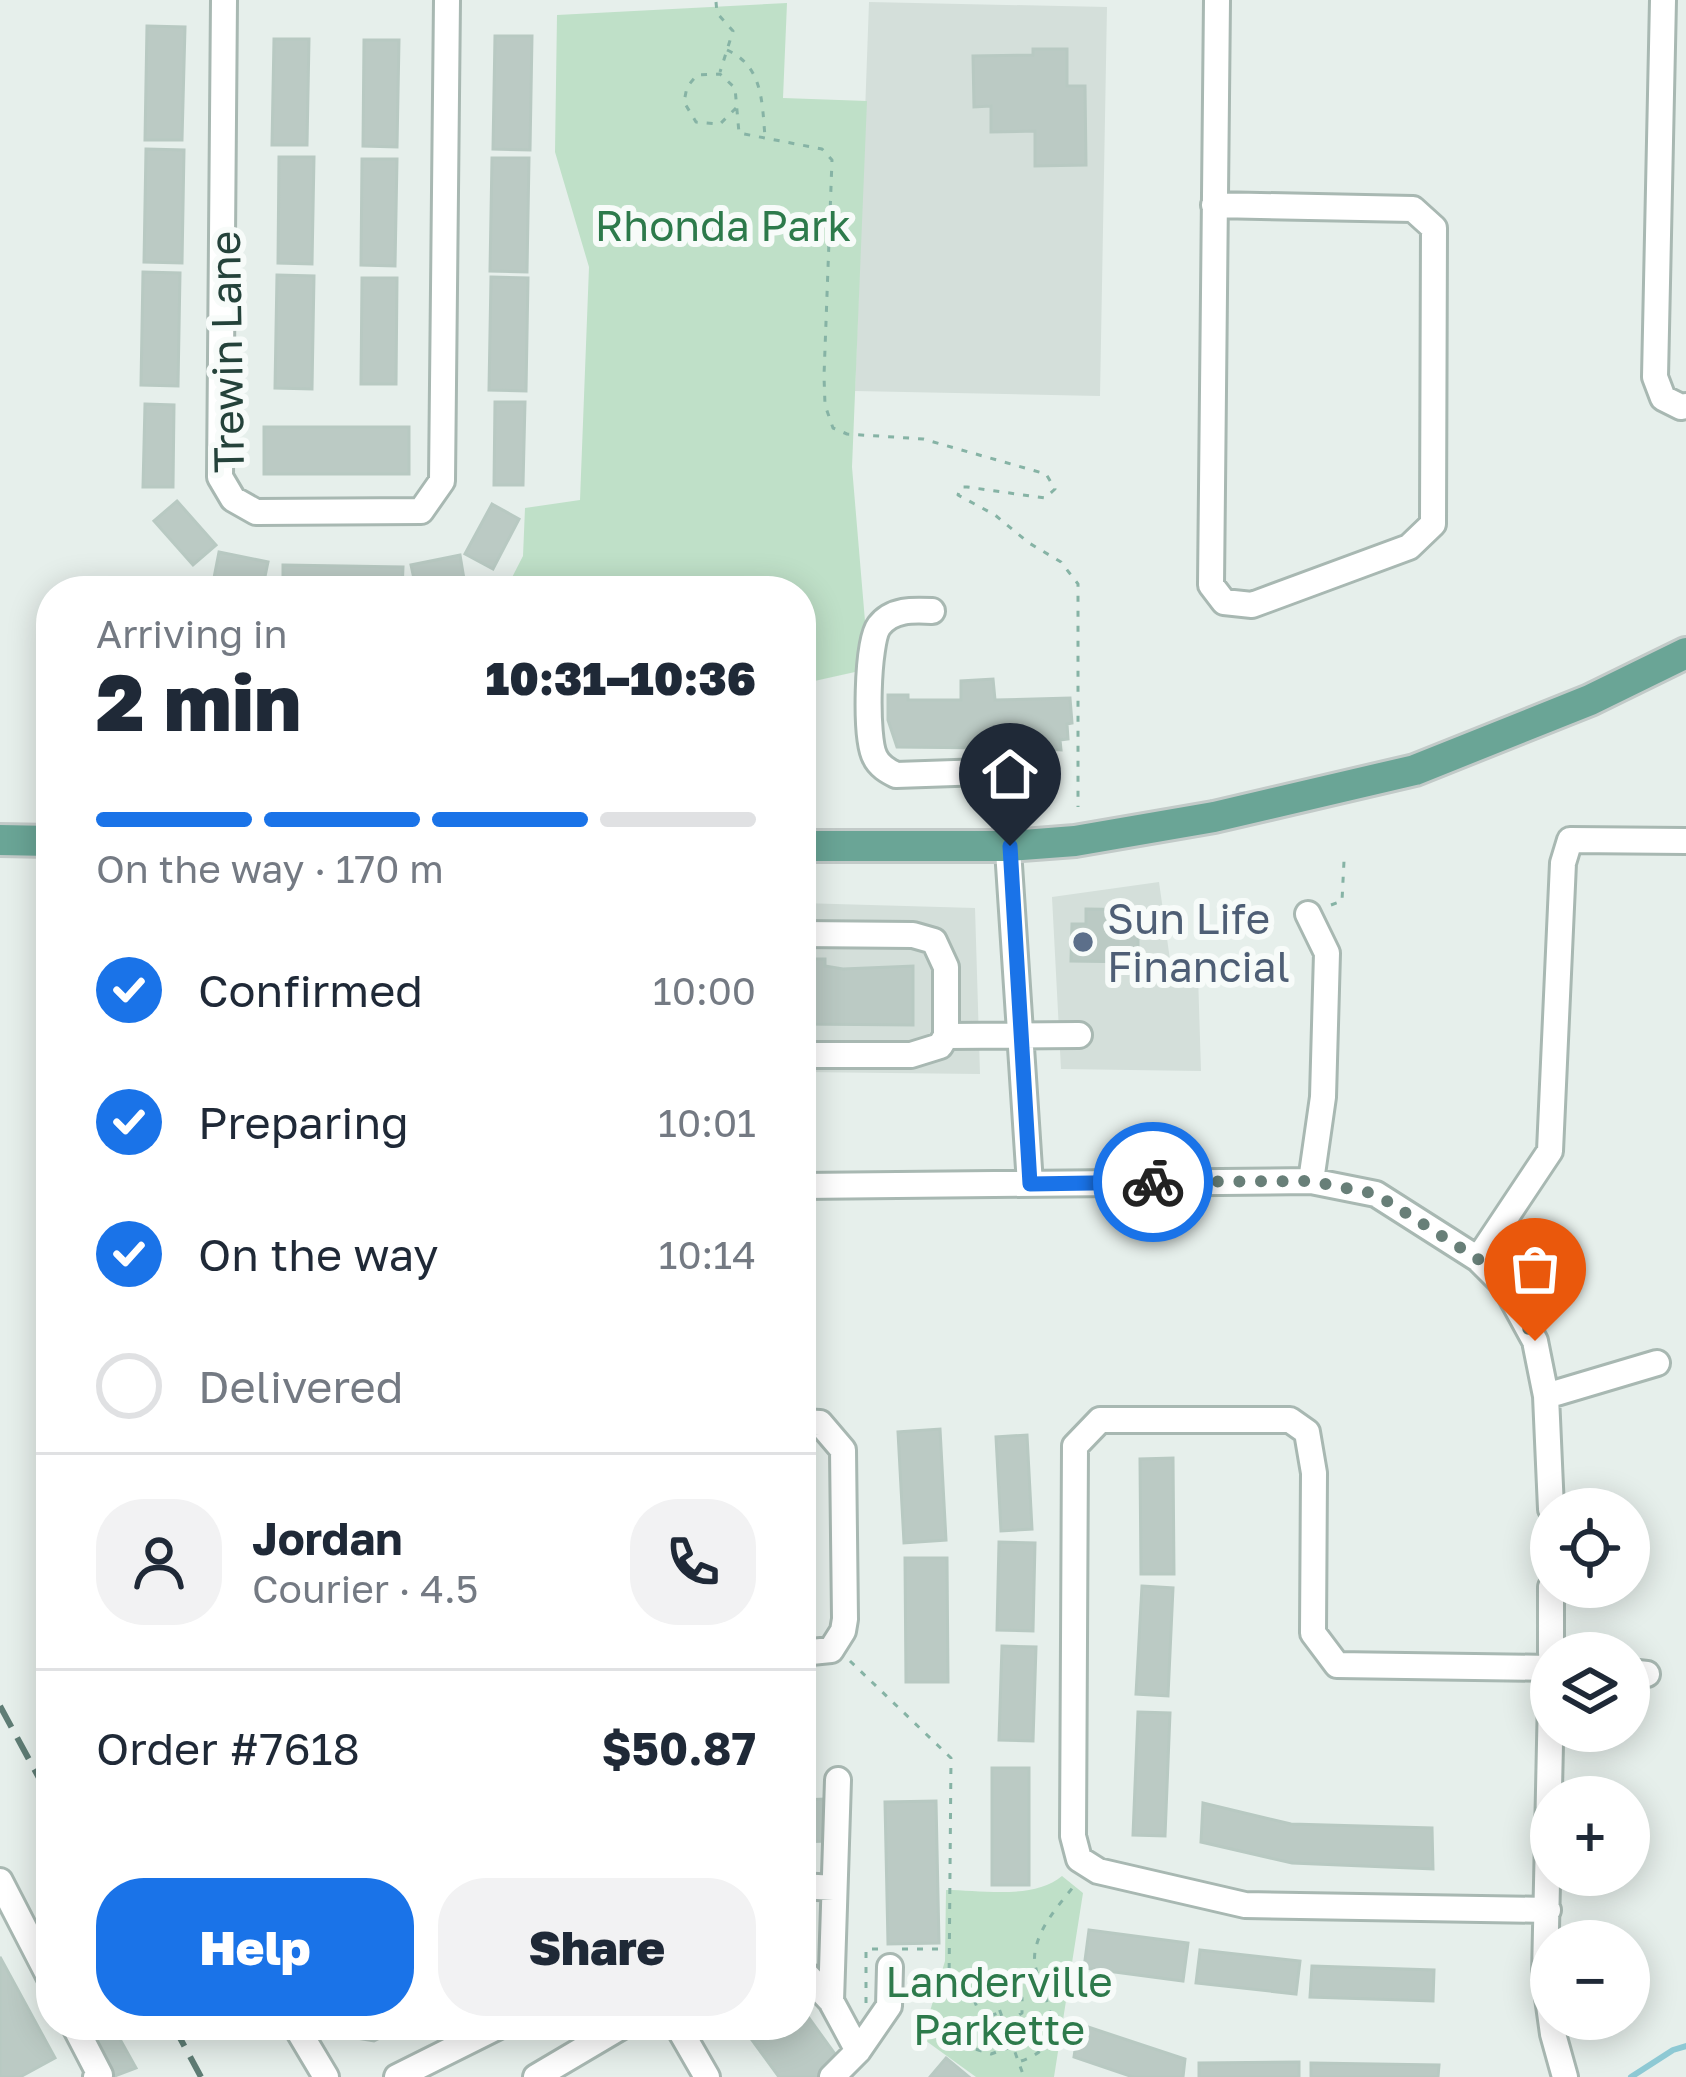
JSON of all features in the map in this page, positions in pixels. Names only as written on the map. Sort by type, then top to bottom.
[{"type":"main road","points":[[816,846],[1010,846],[1138,831],[1415,770],[1590,700],[1686,653]]},
{"type":"main road","points":[[0,840],[36,841]]},
{"type":"street","name":"Trewin Lane","points":[[224,0],[220,477],[233,499],[256,512],[421,511],[442,481],[447,0]]},
{"type":"street","points":[[1214,205],[1413,209],[1435,228],[1433,524],[1409,547],[1252,605],[1224,602],[1210,585],[1214,205],[1217,0]]},
{"type":"street","points":[[1663,0],[1654,377],[1663,398],[1686,406]]},
{"type":"street","points":[[932,610],[888,616],[873,638],[871,745],[884,769],[909,777],[976,771],[993,776],[1004,789],[1030,1184]]},
{"type":"street","points":[[1478,1259],[1550,1151],[1563,863],[1570,840],[1686,841]]},
{"type":"street","points":[[1307,914],[1327,953],[1323,1097],[1311,1181]]},
{"type":"street","points":[[816,934],[913,935],[934,941],[946,967],[946,1036],[940,1046],[916,1054],[816,1055]]},
{"type":"street","points":[[946,1036],[1078,1036]]},
{"type":"street","points":[[816,1186],[1311,1181],[1376,1194],[1478,1259],[1505,1286],[1535,1341],[1546,1396],[1550,1488]]},
{"type":"street","points":[[1546,1396],[1658,1364]]},
{"type":"street","points":[[1530,1668],[1337,1665],[1313,1633],[1314,1473],[1307,1432],[1290,1420],[1100,1420],[1075,1446],[1073,1836],[1079,1858],[1098,1871],[1245,1905],[1549,1910]]},
{"type":"street","points":[[816,1423],[843,1450],[845,1619],[838,1643],[830,1650],[816,1651]]},
{"type":"street","points":[[1550,1752],[1545,1976],[1565,2077]]},
{"type":"street","points":[[831,2001],[838,1780]]},
{"type":"street","points":[[0,1881],[36,1951]]},
{"type":"street","points":[[816,1887],[834,1888]]},
{"type":"street","points":[[832,2077],[858,2051],[889,2006],[890,1967]]},
{"type":"street","points":[[816,1985],[831,2001],[858,2051]]},
{"type":"street","points":[[82,2040],[100,2075],[96,2077]]},
{"type":"street","points":[[305,2040],[326,2077]]},
{"type":"street","points":[[398,2077],[471,2040]]},
{"type":"street","points":[[536,2077],[599,2040]]},
{"type":"street","points":[[685,2040],[707,2077]]},
{"type":"path","points":[[716,2],[717,13],[733,31],[721,74]]},
{"type":"path","points":[[727,50],[752,68],[762,101],[765,139]]},
{"type":"path","points":[[736,108],[727,121],[712,126],[696,122],[686,110],[684,94],[691,80],[705,72],[721,74],[735,88],[740,133],[822,149],[832,160],[824,376],[825,405],[833,428],[847,434],[944,444],[1020,465],[1054,482],[1055,489],[1045,498],[967,487],[961,487],[958,495],[1061,562],[1078,584],[1078,807]]},
{"type":"path","points":[[1307,914],[1342,901],[1344,861]]},
{"type":"path","points":[[850,1660],[951,1758],[947,1978],[954,1993],[974,1998],[1007,1988],[1035,1970]]},
{"type":"path","points":[[1019,2062],[1037,2053],[1051,2026],[1050,2005],[1035,1970],[1034,1954],[1043,1929],[1074,1886]]},
{"type":"path","points":[[1006,2024],[1016,2020],[1024,2008],[1022,1997],[1007,1988]]},
{"type":"path","points":[[993,1992],[1024,2077]]},
{"type":"path","points":[[974,1998],[982,2019]]},
{"type":"path","points":[[1000,2012],[964,2025],[975,2049],[991,2054],[1013,2047]]},
{"type":"shaded area","points":[[869,2],[1107,7],[1100,396],[855,391]]},
{"type":"shaded area","points":[[1159,882],[1172,974],[1198,975],[1201,1071],[1061,1069],[1052,897]]},
{"type":"shaded area","points":[[816,903],[975,908],[980,1074],[816,1072]]},
{"type":"green space","name":"Rhonda Park","points":[[787,3],[783,98],[867,101],[852,467],[865,621],[864,670],[816,681],[816,576],[513,576],[523,556],[525,508],[580,500],[589,267],[555,152],[557,15]]},
{"type":"green space","name":"Landerville Parkette","points":[[1062,1876],[1083,1893],[1054,2077],[976,2077],[922,2038],[945,1961],[946,1890],[1022,1891]]},
{"type":"building","points":[[147,26],[185,27],[182,140],[145,140]]},
{"type":"building","points":[[495,36],[532,36],[530,150],[493,149]]},
{"type":"building","points":[[274,39],[309,39],[307,145],[272,145]]},
{"type":"building","points":[[364,40],[399,40],[397,147],[363,146]]},
{"type":"building","points":[[1033,49],[1067,49],[1067,86],[1085,86],[1086,165],[1035,166],[1035,131],[991,132],[991,106],[974,107],[973,56],[1033,55]]},
{"type":"building","points":[[146,149],[184,150],[182,263],[144,262]]},
{"type":"building","points":[[279,157],[314,157],[312,264],[278,263]]},
{"type":"building","points":[[492,158],[529,158],[527,272],[490,271]]},
{"type":"building","points":[[362,159],[397,159],[395,266],[361,265]]},
{"type":"building","points":[[143,272],[180,273],[178,386],[141,385]]},
{"type":"building","points":[[277,275],[314,276],[312,389],[275,388]]},
{"type":"building","points":[[491,277],[528,278],[526,391],[489,390]]},
{"type":"building","points":[[362,278],[397,278],[396,384],[361,384]]},
{"type":"building","points":[[495,402],[525,402],[523,485],[494,485]]},
{"type":"building","points":[[145,404],[174,405],[173,487],[143,487]]},
{"type":"building","points":[[264,427],[409,427],[409,474],[264,474]]},
{"type":"building","points":[[177,501],[216,545],[193,565],[154,521]]},
{"type":"building","points":[[492,504],[519,519],[493,569],[465,554]]},
{"type":"building","points":[[219,552],[268,562],[265,576],[214,576]]},
{"type":"building","points":[[460,555],[464,576],[413,576],[411,565]]},
{"type":"building","points":[[283,565],[403,567],[403,576],[283,576]]},
{"type":"building","points":[[993,679],[995,700],[1070,698],[1072,723],[1067,724],[1068,739],[1060,740],[1061,750],[1028,748],[1029,755],[990,756],[990,748],[897,747],[888,720],[888,695],[908,695],[908,700],[961,700],[961,681]]},
{"type":"building","points":[[1086,909],[1149,910],[1149,934],[1138,934],[1138,962],[1071,961],[1072,924],[1086,924]]},
{"type":"building","points":[[816,959],[843,969],[913,966],[913,1025],[816,1024]]},
{"type":"building","points":[[940,1429],[946,1540],[904,1543],[898,1432]]},
{"type":"building","points":[[1027,1435],[1032,1529],[1001,1531],[996,1437]]},
{"type":"building","points":[[1173,1458],[1174,1574],[1141,1574],[1140,1459]]},
{"type":"building","points":[[999,1542],[1035,1543],[1033,1631],[997,1630]]},
{"type":"building","points":[[905,1558],[947,1558],[948,1682],[906,1682]]},
{"type":"building","points":[[1142,1586],[1173,1588],[1168,1696],[1136,1694]]},
{"type":"building","points":[[1002,1646],[1036,1647],[1033,1741],[999,1740]]},
{"type":"building","points":[[1138,1712],[1170,1713],[1165,1836],[1133,1835]]},
{"type":"building","points":[[992,1768],[1029,1768],[1029,1885],[992,1885]]},
{"type":"building","points":[[816,1799],[825,1799],[826,1841],[816,1841]]},
{"type":"building","points":[[936,1801],[939,1943],[888,1944],[885,1802]]},
{"type":"building","points":[[1203,1803],[1291,1824],[1432,1828],[1433,1869],[1292,1863],[1201,1842]]},
{"type":"building","points":[[1089,1930],[1188,1943],[1183,1981],[1084,1968]]},
{"type":"building","points":[[1200,1950],[1300,1961],[1296,1994],[1196,1983]]},
{"type":"building","points":[[0,1957],[36,2023],[36,2040],[45,2040],[55,2058],[20,2077],[0,2077]]},
{"type":"building","points":[[1312,1966],[1434,1970],[1433,2001],[1310,1997]]},
{"type":"building","points":[[1079,2024],[1185,2059],[1183,2077],[1133,2077],[1074,2057]]},
{"type":"building","points":[[816,2028],[840,2061],[819,2077],[779,2077],[752,2040],[816,2040]]},
{"type":"building","points":[[92,2040],[120,2040],[136,2068],[112,2077]]},
{"type":"building","points":[[946,2058],[969,2077],[930,2077]]},
{"type":"building","points":[[1299,2062],[1299,2077],[1199,2077],[1199,2063]]},
{"type":"building","points":[[1311,2063],[1439,2065],[1438,2077],[1311,2077]]},
{"type":"waterway","points":[[1631,2077],[1686,2046]]},
{"type":"railway","points":[[0,1706],[36,1772]]},
{"type":"railway","points":[[181,2040],[201,2077]]},
{"type":"way so far","points":[[1153,1182],[1311,1181],[1376,1194],[1478,1259],[1505,1286],[1535,1341]]},
{"type":"place","name":"Sun Life Financial","points":[[1083,942]]},
{"type":"route","points":[[1010,846],[1030,1184],[1153,1182]]}]
